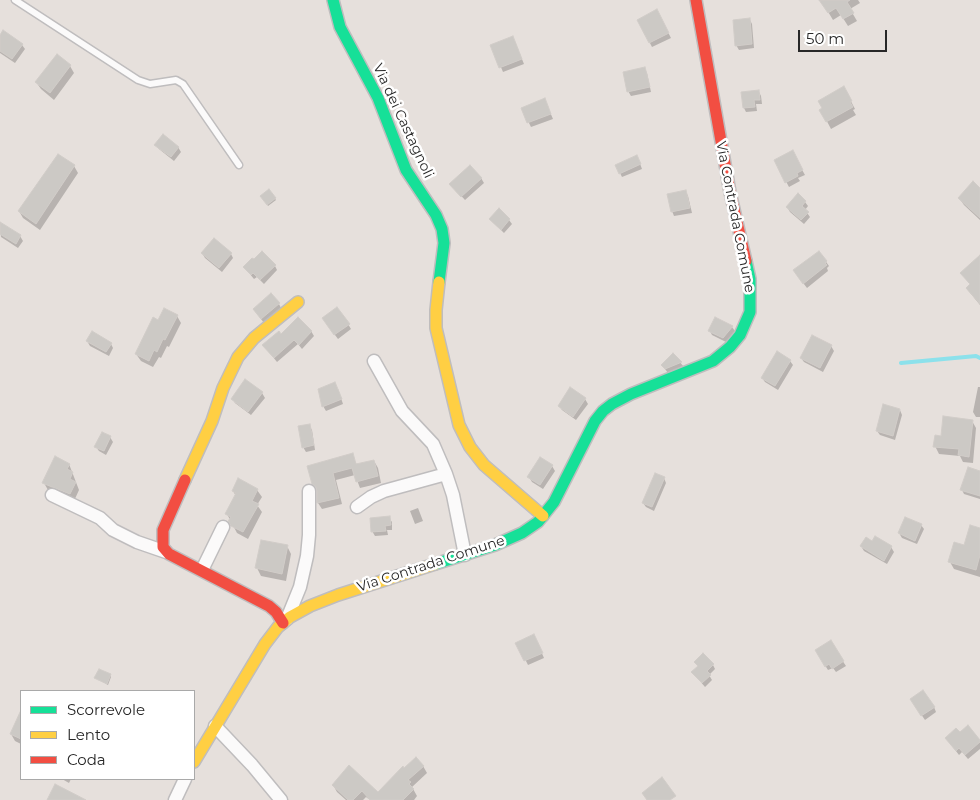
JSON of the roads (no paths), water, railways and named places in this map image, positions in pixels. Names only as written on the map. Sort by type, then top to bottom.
[{"type":"street","name":"Via dei Castagnoli","points":[[333,0],[340,27],[378,98],[406,170],[436,215],[442,229],[444,243],[436,328],[444,371],[458,425],[470,447],[484,465],[543,516]]},
{"type":"street","name":"Via Contrada Comune","points":[[195,760],[265,644],[285,621],[310,606],[338,595],[510,540],[532,527],[543,516],[558,495],[593,425],[603,411],[631,394],[703,366],[718,358],[736,339],[748,318],[751,301],[750,279],[727,179],[696,0]]},
{"type":"street","points":[[166,552],[162,542],[162,534],[238,357],[254,338],[298,302]]},
{"type":"street","points":[[374,361],[402,411],[433,444],[453,495],[465,555]]},
{"type":"street","points":[[357,507],[384,491],[446,474]]},
{"type":"street","points":[[52,495],[97,517],[120,534],[146,547],[166,552],[269,606],[285,621],[300,586],[306,563],[309,535],[309,491]]},
{"type":"street","points":[[202,570],[223,527]]},
{"type":"street","points":[[215,726],[252,765],[281,800]]},
{"type":"street","points":[[174,800],[184,780]]},
{"type":"lane","points":[[15,0],[138,80],[150,84],[176,80],[183,84],[240,165]]},
{"type":"waterway","points":[[901,363],[976,356],[980,358]]}]
